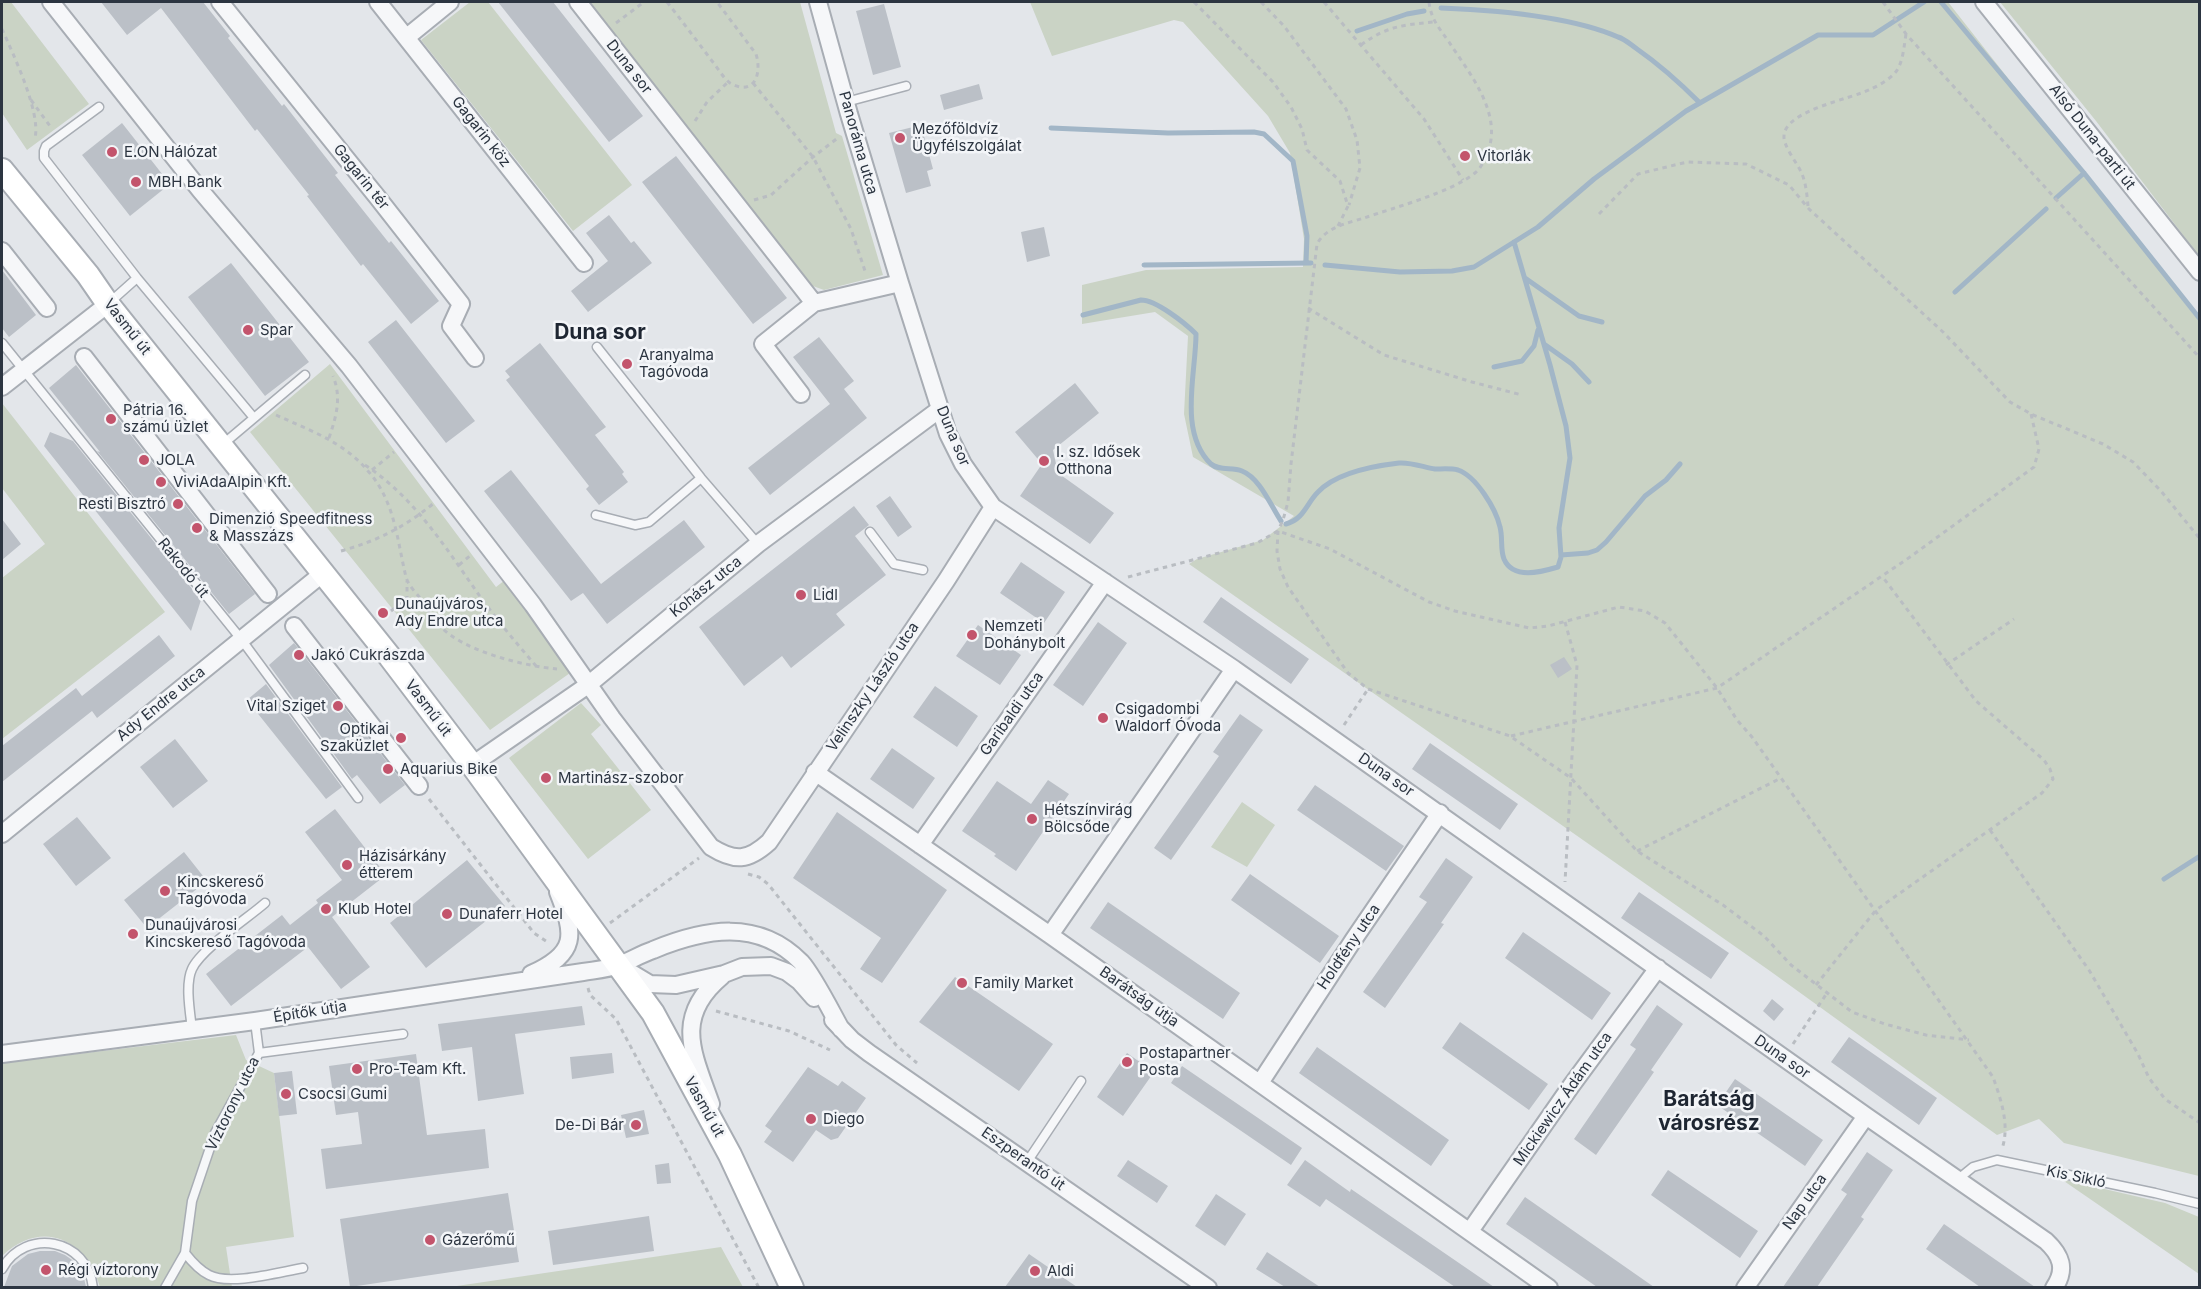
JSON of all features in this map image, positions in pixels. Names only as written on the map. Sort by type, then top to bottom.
[{"type":"street","points":[[51,2],[200,190],[342,356],[533,605],[588,685]]},
{"type":"street","name":"Gagarin tér","points":[[220,2],[461,304],[451,326],[475,358]]},
{"type":"street","name":"Gagarin köz","points":[[378,2],[584,263]]},
{"type":"street","points":[[406,37],[450,2]]},
{"type":"street","name":"Duna sor","points":[[578,2],[814,303]]},
{"type":"street","name":"Panoráma utca","points":[[818,2],[900,283]]},
{"type":"street","name":"Alsó Duna-parti út","points":[[1984,2],[2199,272]]},
{"type":"street","name":"Vasmű út","points":[[2,170],[88,275],[108,304],[390,657],[653,1013],[730,1155],[792,1287]]},
{"type":"street","points":[[2,251],[47,308]]},
{"type":"street","points":[[801,394],[763,344],[814,303],[900,283]]},
{"type":"street","name":"Duna sor","points":[[900,283],[948,434],[963,464],[993,507],[1113,581],[1234,669],[2046,1241],[2057,1251],[2061,1266],[2059,1280],[2054,1287]]},
{"type":"street","points":[[2,387],[108,304]]},
{"type":"street","points":[[84,357],[268,594]]},
{"type":"street","name":"Kohász utca","points":[[472,765],[588,685],[758,544],[940,409]]},
{"type":"street","name":"Velinszky László utca","points":[[588,685],[711,847],[726,856],[744,858],[759,851],[769,842],[993,507]]},
{"type":"street","name":"Ady Endre utca","points":[[2,834],[322,574]]},
{"type":"street","name":"Garibaldi utca","points":[[920,845],[1113,581]]},
{"type":"street","points":[[294,626],[419,786]]},
{"type":"street","points":[[1050,935],[1234,669]]},
{"type":"street","name":"Barátság útja","points":[[814,772],[1050,935],[1549,1287]]},
{"type":"street","name":"Holdfény utca","points":[[1260,1083],[1440,813]]},
{"type":"street","points":[[509,983],[552,964],[565,949],[570,935],[570,922],[553,877]]},
{"type":"street","name":"Eszperantó út","points":[[618,965],[654,949],[694,936],[716,931],[743,931],[778,943],[802,964],[841,1029]]},
{"type":"street","name":"Eszperantó út","points":[[618,965],[650,984],[676,985],[756,965],[771,966],[787,972],[799,981],[841,1029],[869,1053],[1208,1287]]},
{"type":"street","name":"Építők útja","points":[[2,1054],[255,1021],[618,965]]},
{"type":"street","name":"Mickiewicz Ádám utca","points":[[1470,1231],[1571,1086],[1658,968]]},
{"type":"street","name":"Eszperantó út","points":[[724,974],[706,989],[695,1008],[690,1030],[693,1053],[730,1155]]},
{"type":"street","name":"Nap utca","points":[[1745,1287],[1866,1116]]},
{"type":"lane","points":[[846,102],[906,86]]},
{"type":"lane","points":[[99,108],[46,146],[44,158],[137,278],[254,418]]},
{"type":"lane","points":[[108,304],[137,278]]},
{"type":"lane","name":"Rakodó út","points":[[2,343],[241,639],[358,798]]},
{"type":"lane","points":[[597,347],[701,478],[758,544]]},
{"type":"lane","points":[[222,445],[305,375]]},
{"type":"lane","points":[[597,515],[635,525],[649,522],[701,478]]},
{"type":"lane","points":[[870,532],[894,564],[923,570]]},
{"type":"lane","points":[[192,1029],[189,994],[192,969],[206,952],[265,903]]},
{"type":"lane","name":"Víztorony utca","points":[[165,1287],[185,1253],[192,1201],[215,1133],[259,1053],[255,1021]]},
{"type":"lane","points":[[259,1053],[403,1034]]},
{"type":"lane","points":[[1027,1162],[1081,1081]]},
{"type":"lane","points":[[1957,1180],[1974,1167],[1997,1160]]},
{"type":"lane","name":"Kis Sikló","points":[[1997,1160],[2199,1204]]},
{"type":"lane","points":[[2,1269],[15,1251],[38,1244],[58,1244],[68,1247],[85,1264],[93,1287]]},
{"type":"lane","points":[[185,1253],[196,1267],[211,1277],[230,1280],[303,1268]]},
{"type":"path","points":[[603,34],[644,2]]},
{"type":"path","points":[[667,2],[728,82],[745,87],[753,83],[759,75],[759,63],[756,54],[717,2]]},
{"type":"path","points":[[1194,2],[1273,82],[1291,107],[1302,129],[1307,150],[1340,181],[1348,206]]},
{"type":"path","points":[[1261,2],[1284,26],[1346,109],[1357,140],[1360,168],[1348,206],[1338,226]]},
{"type":"path","points":[[1324,2],[1425,119],[1463,180]]},
{"type":"path","points":[[1883,2],[1906,34],[2199,358]]},
{"type":"path","points":[[1428,3],[1433,22],[1444,34],[1484,99],[1490,117],[1492,134],[1490,148],[1484,163],[1463,180],[1434,194],[1338,226],[1322,237],[1317,244],[1288,502],[1284,520],[1278,531],[1277,551],[1280,569],[1288,587],[1348,673],[1368,689],[1510,736],[1571,778],[1637,851],[1723,905],[1764,936],[1791,965],[1852,1012],[1926,1035],[1969,1040]]},
{"type":"path","points":[[1361,45],[1377,33],[1389,29],[1433,22]]},
{"type":"path","points":[[2,29],[30,99],[36,134],[33,143]]},
{"type":"path","points":[[1808,208],[1802,175],[1784,142],[1783,134],[1788,126],[1800,117],[1832,102],[1870,90],[1895,73],[1906,34]]},
{"type":"path","points":[[690,129],[706,102],[728,82]]},
{"type":"path","points":[[753,83],[813,157],[851,228],[871,290]]},
{"type":"path","points":[[30,99],[53,130]]},
{"type":"path","points":[[746,202],[771,195],[813,157],[848,131]]},
{"type":"path","points":[[1599,214],[1638,174],[1687,162],[1746,164],[1788,185],[1808,208],[1943,332],[2010,402],[2031,414],[2103,444],[2133,462],[2162,491],[2199,539]]},
{"type":"path","points":[[1308,308],[1384,356],[1522,395]]},
{"type":"path","points":[[329,438],[336,418],[339,399],[329,369],[342,356]]},
{"type":"path","points":[[272,414],[329,438],[369,471],[384,495],[398,530],[407,580],[407,598],[392,611]]},
{"type":"path","points":[[1510,736],[1717,688],[1882,576],[2034,467],[2039,449],[2031,414]]},
{"type":"path","points":[[372,470],[394,451]]},
{"type":"path","points":[[358,461],[386,479],[420,515],[506,631],[537,667]]},
{"type":"path","points":[[341,551],[368,544],[398,530],[434,503]]},
{"type":"path","points":[[1113,581],[1257,543],[1278,531],[1330,549],[1429,602],[1455,611],[1529,628],[1548,626],[1619,607],[1645,611],[1665,622],[1717,688],[1737,720],[1752,737],[1969,1040],[1993,1077],[2002,1102],[2006,1136],[1997,1160]]},
{"type":"path","points":[[459,565],[472,554]]},
{"type":"path","points":[[1816,984],[1876,910],[2042,793],[2052,779],[2050,769],[2035,752],[1976,701],[1882,576]]},
{"type":"path","points":[[407,580],[440,627],[462,642],[496,656],[537,667],[558,669]]},
{"type":"path","points":[[1946,664],[2014,619]]},
{"type":"path","points":[[1564,622],[1577,664],[1564,890]]},
{"type":"path","points":[[1340,732],[1368,689]]},
{"type":"path","points":[[1637,851],[1781,778]]},
{"type":"path","points":[[419,786],[534,933],[544,941],[555,945]]},
{"type":"path","points":[[1990,830],[2089,970],[2138,1054],[2149,1078],[2165,1099],[2199,1123]]},
{"type":"path","points":[[624,912],[704,854]]},
{"type":"path","points":[[768,884],[896,1046],[921,1066]]},
{"type":"path","points":[[1790,1048],[1827,993]]},
{"type":"path","points":[[590,995],[616,1019],[759,1287]]},
{"type":"path","points":[[716,1011],[789,1031],[830,1050]]},
{"type":"green space","points":[[2,2],[11,2],[89,104],[27,150],[2,113]]},
{"type":"green space","points":[[470,2],[488,2],[632,185],[573,231],[421,40]]},
{"type":"green space","points":[[590,2],[800,2],[836,133],[842,136],[883,275],[824,290],[810,285]]},
{"type":"green space","points":[[1030,2],[1948,2],[2199,321],[2199,1176],[2064,1143],[2039,1119],[1997,1135],[1770,971],[1189,564],[1197,559],[1263,540],[1294,516],[1193,457],[1184,414],[1188,336],[1155,312],[1082,324],[1082,285],[1146,270],[1303,267],[1304,239],[1290,153],[1268,116],[1183,22],[1174,20],[1052,56]]},
{"type":"green space","points":[[2000,2],[2199,2],[2199,256],[2096,121]]},
{"type":"green space","points":[[330,364],[496,587],[505,580],[570,673],[490,730],[250,432]]},
{"type":"green space","points":[[2,403],[165,612],[2,739],[2,578],[45,544],[2,488]]},
{"type":"green space","points":[[581,703],[601,725],[591,734],[651,810],[588,859],[509,758]]},
{"type":"green space","points":[[1242,802],[1275,825],[1247,867],[1211,847]]},
{"type":"green space","points":[[236,1035],[246,1060],[274,1073],[294,1237],[226,1247],[232,1287],[100,1287],[84,1256],[73,1246],[60,1239],[46,1237],[32,1238],[2,1256],[2,1063]]},
{"type":"green space","points":[[2061,1179],[2165,1203],[2199,1217],[2199,1274]]},
{"type":"green space","points":[[721,1247],[743,1287],[450,1287]]},
{"type":"building","points":[[101,2],[203,2],[230,36],[228,38],[338,173],[335,175],[439,301],[411,324],[363,264],[361,266],[307,196],[309,195],[257,129],[255,131],[161,8],[127,35]]},
{"type":"building","points":[[498,2],[553,2],[643,116],[609,142]]},
{"type":"building","points":[[884,4],[901,67],[873,75],[856,11]]},
{"type":"building","points":[[979,84],[983,99],[944,110],[940,95]]},
{"type":"building","points":[[122,123],[170,184],[130,216],[82,155]]},
{"type":"building","points":[[921,125],[933,169],[927,171],[931,186],[906,193],[889,133]]},
{"type":"building","points":[[676,156],[787,298],[753,324],[642,182]]},
{"type":"building","points":[[609,215],[631,243],[634,241],[652,263],[588,312],[571,291],[608,261],[586,233]]},
{"type":"building","points":[[1044,227],[1050,256],[1027,262],[1021,232]]},
{"type":"building","name":"Spar","points":[[231,263],[309,362],[265,396],[188,297]]},
{"type":"building","points":[[2,270],[36,315],[9,337],[2,328]]},
{"type":"building","points":[[396,320],[475,421],[446,443],[368,342]]},
{"type":"building","points":[[819,337],[854,381],[844,389],[867,418],[770,495],[748,468],[830,404],[793,357]]},
{"type":"building","points":[[540,343],[606,427],[595,435],[624,472],[622,474],[628,482],[599,505],[586,489],[589,486],[506,380],[510,377],[505,371]]},
{"type":"building","points":[[76,365],[255,594],[229,614],[49,388]]},
{"type":"building","name":"I. sz. Idősek Otthona","points":[[1075,383],[1099,413],[1053,450],[1058,473],[1114,513],[1090,544],[1020,496],[1042,464],[1015,432]]},
{"type":"building","points":[[50,432],[73,441],[201,600],[191,631],[44,446]]},
{"type":"building","points":[[511,470],[601,584],[684,520],[705,547],[607,624],[583,593],[571,601],[484,491]]},
{"type":"building","points":[[890,496],[912,527],[898,537],[876,506]]},
{"type":"building","name":"Lidl","points":[[854,506],[869,525],[855,536],[886,575],[836,614],[845,625],[791,668],[782,656],[744,686],[699,627]]},
{"type":"building","points":[[2,519],[21,544],[2,560]]},
{"type":"building","points":[[1021,562],[1065,592],[1044,623],[1000,593]]},
{"type":"building","points":[[1221,597],[1309,659],[1291,684],[1203,622]]},
{"type":"building","points":[[1098,622],[1127,643],[1083,706],[1053,685]]},
{"type":"building","points":[[978,625],[1021,655],[1000,685],[956,656]]},
{"type":"building","points":[[159,635],[175,656],[97,718],[92,711],[2,782],[2,746],[76,688],[82,696]]},
{"type":"building","points":[[294,643],[405,785],[380,804],[357,775],[352,779],[269,665]]},
{"type":"building","points":[[1564,657],[1572,669],[1558,678],[1550,665]]},
{"type":"building","points":[[266,684],[342,787],[326,799],[247,700]]},
{"type":"building","points":[[935,686],[978,716],[957,747],[913,717]]},
{"type":"building","points":[[1240,714],[1263,730],[1171,860],[1154,848],[1219,756],[1213,752]]},
{"type":"building","points":[[175,739],[208,781],[173,808],[140,767]]},
{"type":"building","points":[[1430,743],[1518,804],[1500,830],[1412,769]]},
{"type":"building","points":[[892,748],[935,778],[913,809],[870,779]]},
{"type":"building","points":[[1048,780],[1069,794],[1016,871],[962,831],[997,781],[1031,804]]},
{"type":"building","points":[[1315,785],[1404,846],[1386,871],[1297,810]]},
{"type":"building","name":"Klub Hotel","points":[[335,809],[386,875],[332,917],[370,967],[341,989],[308,947],[231,1006],[206,974],[282,915],[290,925],[318,903],[316,900],[342,880],[305,832]]},
{"type":"building","points":[[837,812],[947,890],[882,983],[860,969],[881,938],[793,878]]},
{"type":"building","points":[[77,817],[111,858],[76,886],[43,844]]},
{"type":"building","name":"Kincskereső Tagóvoda","points":[[184,852],[207,881],[147,928],[124,900]]},
{"type":"building","points":[[1446,858],[1473,877],[1441,923],[1444,924],[1385,1008],[1363,992],[1427,902],[1419,897]]},
{"type":"building","name":"Dunaferr Hotel","points":[[467,860],[505,906],[426,968],[390,923]]},
{"type":"building","points":[[1250,874],[1339,936],[1320,963],[1231,900]]},
{"type":"building","points":[[1639,892],[1729,953],[1711,979],[1621,918]]},
{"type":"building","points":[[1108,902],[1240,993],[1223,1019],[1090,928]]},
{"type":"building","points":[[1523,932],[1611,993],[1592,1020],[1505,958]]},
{"type":"building","points":[[955,977],[1053,1044],[1019,1091],[919,1022]]},
{"type":"building","points":[[1772,999],[1784,1009],[1774,1021],[1763,1011]]},
{"type":"building","points":[[1657,1005],[1683,1024],[1651,1070],[1654,1072],[1596,1155],[1574,1139],[1636,1049],[1630,1045]]},
{"type":"building","points":[[582,1006],[585,1025],[515,1034],[524,1094],[478,1101],[472,1047],[442,1051],[438,1024]]},
{"type":"building","points":[[1460,1022],[1548,1084],[1529,1110],[1442,1048]]},
{"type":"building","points":[[1849,1037],[1937,1098],[1919,1125],[1831,1062]]},
{"type":"building","points":[[1317,1047],[1449,1140],[1431,1166],[1299,1073]]},
{"type":"building","points":[[612,1053],[614,1073],[572,1079],[570,1057]]},
{"type":"building","points":[[1127,1053],[1154,1072],[1123,1116],[1097,1097]]},
{"type":"building","points":[[416,1054],[427,1135],[485,1129],[489,1168],[326,1189],[321,1149],[362,1144],[358,1112],[336,1115],[329,1066]]},
{"type":"building","points":[[1182,1066],[1302,1148],[1291,1165],[1171,1083]]},
{"type":"building","name":"Diego","points":[[808,1067],[838,1086],[842,1081],[866,1098],[838,1138],[831,1140],[816,1130],[793,1162],[764,1142],[772,1131],[765,1126]]},
{"type":"building","name":"Csocsi Gumi","points":[[292,1071],[297,1114],[279,1116],[274,1073]]},
{"type":"building","points":[[1735,1079],[1823,1140],[1805,1166],[1717,1105]]},
{"type":"building","points":[[644,1110],[649,1134],[626,1138],[621,1115]]},
{"type":"building","points":[[1867,1152],[1893,1170],[1861,1217],[1864,1219],[1817,1287],[1783,1287],[1847,1194],[1841,1190]]},
{"type":"building","points":[[1128,1160],[1168,1186],[1157,1203],[1117,1176]]},
{"type":"building","points":[[1305,1160],[1494,1287],[1455,1287],[1326,1199],[1320,1207],[1287,1185]]},
{"type":"building","points":[[669,1163],[671,1183],[657,1184],[655,1165]]},
{"type":"building","points":[[1668,1170],[1758,1231],[1740,1258],[1651,1195]]},
{"type":"building","name":"Gázerőmű","points":[[508,1193],[519,1262],[350,1287],[340,1219]]},
{"type":"building","points":[[1216,1194],[1246,1214],[1225,1246],[1195,1226]]},
{"type":"building","points":[[1525,1197],[1654,1287],[1597,1287],[1506,1224]]},
{"type":"building","points":[[649,1216],[654,1251],[553,1265],[548,1231]]},
{"type":"building","points":[[1944,1224],[2035,1287],[1980,1287],[1926,1249]]},
{"type":"building","name":"Régi víztorony","points":[[55,1251],[75,1262],[83,1274],[86,1287],[4,1287],[12,1266],[28,1254]]},
{"type":"building","points":[[1267,1252],[1320,1287],[1285,1287],[1256,1269]]},
{"type":"building","name":"Aldi","points":[[1029,1254],[1077,1287],[1005,1287]]},
{"type":"waterway","points":[[1325,265],[1400,272],[1452,271],[1474,267],[1538,227],[1594,179],[1686,111],[1818,35],[1873,35],[1924,2]]},
{"type":"waterway","points":[[1941,2],[2084,173],[2200,319]]},
{"type":"waterway","points":[[1441,8],[1531,15],[1577,24],[1621,38],[1662,68],[1700,103]]},
{"type":"waterway","points":[[1357,31],[1407,14],[1424,11]]},
{"type":"waterway","points":[[1051,128],[1264,134],[1293,161],[1307,236],[1306,263]]},
{"type":"waterway","points":[[2056,198],[2084,173]]},
{"type":"waterway","points":[[1955,292],[2046,209]]},
{"type":"waterway","points":[[1286,524],[1297,519],[1326,485],[1345,475],[1399,463],[1435,469],[1455,469],[1472,479],[1490,503],[1498,520],[1503,555],[1508,566],[1528,573],[1558,567],[1561,557],[1559,528],[1570,458],[1566,426],[1514,242]]},
{"type":"waterway","points":[[1144,265],[1311,263]]},
{"type":"waterway","points":[[1525,278],[1579,316],[1602,322]]},
{"type":"waterway","points":[[1083,315],[1141,300],[1147,301],[1170,313],[1196,334],[1191,402],[1195,436],[1201,451],[1214,466],[1242,471],[1254,480],[1281,521]]},
{"type":"waterway","points":[[1494,367],[1522,361],[1534,346],[1538,330]]},
{"type":"waterway","points":[[1544,344],[1572,364],[1589,382]]},
{"type":"waterway","points":[[1561,555],[1597,550],[1645,496],[1666,480],[1680,464]]},
{"type":"waterway","points":[[2164,879],[2200,856]]},
{"type":"place","name":"Mezőföldvíz Ügyfélszolgálat","points":[[900,138]]},
{"type":"place","name":"E.ON Hálózat","points":[[112,152]]},
{"type":"place","name":"Vitorlák","points":[[1465,156]]},
{"type":"place","name":"MBH Bank","points":[[136,182]]},
{"type":"place","name":"Spar","points":[[248,330]]},
{"type":"place","name":"Aranyalma Tagóvoda","points":[[627,364]]},
{"type":"place","name":"Pátria 16. számú üzlet","points":[[111,419]]},
{"type":"place","name":"JOLA","points":[[144,460]]},
{"type":"place","name":"I. sz. Idősek Otthona","points":[[1044,461]]},
{"type":"place","name":"ViviAdaAlpin Kft.","points":[[161,482]]},
{"type":"place","name":"Resti Bisztró","points":[[178,504]]},
{"type":"place","name":"Dimenzió Speedfitness & Masszázs","points":[[197,528]]},
{"type":"place","name":"Lidl","points":[[801,595]]},
{"type":"place","name":"Dunaújváros, Ady Endre utca","points":[[383,613]]},
{"type":"place","name":"Nemzeti Dohánybolt","points":[[972,635]]},
{"type":"place","name":"Jakó Cukrászda","points":[[299,655]]},
{"type":"place","name":"Vital Sziget","points":[[338,706]]},
{"type":"place","name":"Csigadombi Waldorf Óvoda","points":[[1103,718]]},
{"type":"place","name":"Optikai Szaküzlet","points":[[401,738]]},
{"type":"place","name":"Aquarius Bike","points":[[388,769]]},
{"type":"place","name":"Martinász-szobor","points":[[546,778]]},
{"type":"place","name":"Hétszínvirág Bölcsőde","points":[[1032,819]]},
{"type":"place","name":"Házisárkány étterem","points":[[347,865]]},
{"type":"place","name":"Kincskereső Tagóvoda","points":[[165,891]]},
{"type":"place","name":"Klub Hotel","points":[[326,909]]},
{"type":"place","name":"Dunaferr Hotel","points":[[447,914]]},
{"type":"place","name":"Dunaújvárosi Kincskereső Tagóvoda","points":[[133,934]]},
{"type":"place","name":"Family Market","points":[[962,983]]},
{"type":"place","name":"Postapartner Posta","points":[[1127,1062]]},
{"type":"place","name":"Pro-Team Kft.","points":[[357,1069]]},
{"type":"place","name":"Csocsi Gumi","points":[[286,1094]]},
{"type":"place","name":"Diego","points":[[811,1119]]},
{"type":"place","name":"De-Di Bár","points":[[636,1125]]},
{"type":"place","name":"Gázerőmű","points":[[430,1240]]},
{"type":"place","name":"Régi víztorony","points":[[46,1270]]},
{"type":"place","name":"Aldi","points":[[1035,1271]]},
{"type":"district","name":"Duna sor","points":[[600,333]]},
{"type":"district","name":"Barátság városrész","points":[[1709,1112]]}]
